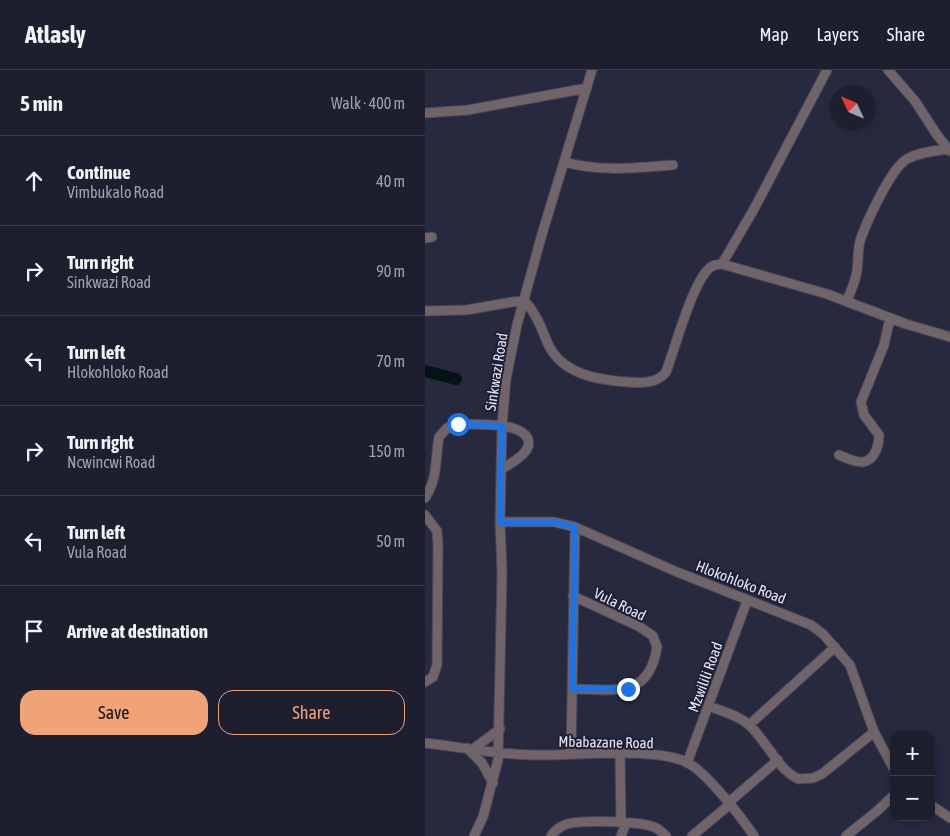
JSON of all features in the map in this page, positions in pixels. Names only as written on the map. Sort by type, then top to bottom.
[{"type":"street","name":"Sinkwazi Road","points":[[474,836],[483,817],[493,783],[498,752],[502,426],[506,379],[524,300],[592,70]]},
{"type":"street","points":[[722,264],[754,209],[827,70]]},
{"type":"street","points":[[847,301],[856,276],[861,239],[889,177],[907,158],[923,153],[949,150],[915,101],[888,70]]},
{"type":"street","points":[[425,113],[468,110],[587,88]]},
{"type":"street","points":[[564,162],[590,168],[609,169],[673,165]]},
{"type":"street","points":[[425,310],[466,310],[524,300],[535,314],[549,345],[557,357],[569,369],[611,381],[638,383],[659,379],[666,372],[688,308],[703,276],[714,265],[722,264],[796,284],[890,318],[950,337]]},
{"type":"street","points":[[839,455],[863,462],[873,456],[877,448],[879,435],[864,414],[861,402],[884,345],[890,318]]},
{"type":"street","points":[[425,498],[430,491],[435,474],[439,437],[447,428],[458,424],[502,426],[523,431],[529,446],[525,452],[502,470]]},
{"type":"street","points":[[425,515],[437,531],[438,545],[437,664],[433,677],[425,682]]},
{"type":"street","name":"Hlokohloko Road","points":[[500,522],[554,522],[575,527],[677,572],[811,625],[835,647],[852,670],[874,732],[890,762]]},
{"type":"street","points":[[571,754],[575,527]]},
{"type":"street","name":"Vula Road","points":[[572,689],[614,690],[634,687],[649,673],[657,646],[653,636],[640,627],[573,596]]},
{"type":"street","name":"Mzwilili Road","points":[[687,763],[747,601]]},
{"type":"street","points":[[749,725],[835,647]]},
{"type":"street","points":[[709,706],[738,718],[749,725],[785,769],[796,779],[805,780],[822,774],[874,732]]},
{"type":"street","points":[[493,783],[482,763],[470,748],[499,729]]},
{"type":"street","name":"Mbabazane Road","points":[[425,743],[530,755],[636,754],[664,756],[687,763],[705,776],[754,836]]},
{"type":"street","points":[[621,754],[623,823],[621,836]]},
{"type":"street","points":[[692,836],[778,760]]},
{"type":"street","points":[[846,836],[890,799]]},
{"type":"street","points":[[935,808],[950,818]]},
{"type":"street","points":[[551,836],[559,828],[575,823],[647,825],[661,830],[666,836]]},
{"type":"waterway","points":[[425,371],[456,379]]},
{"type":"route","points":[[458,424],[502,426],[500,522],[554,522],[575,527],[572,689],[628,689]]}]
